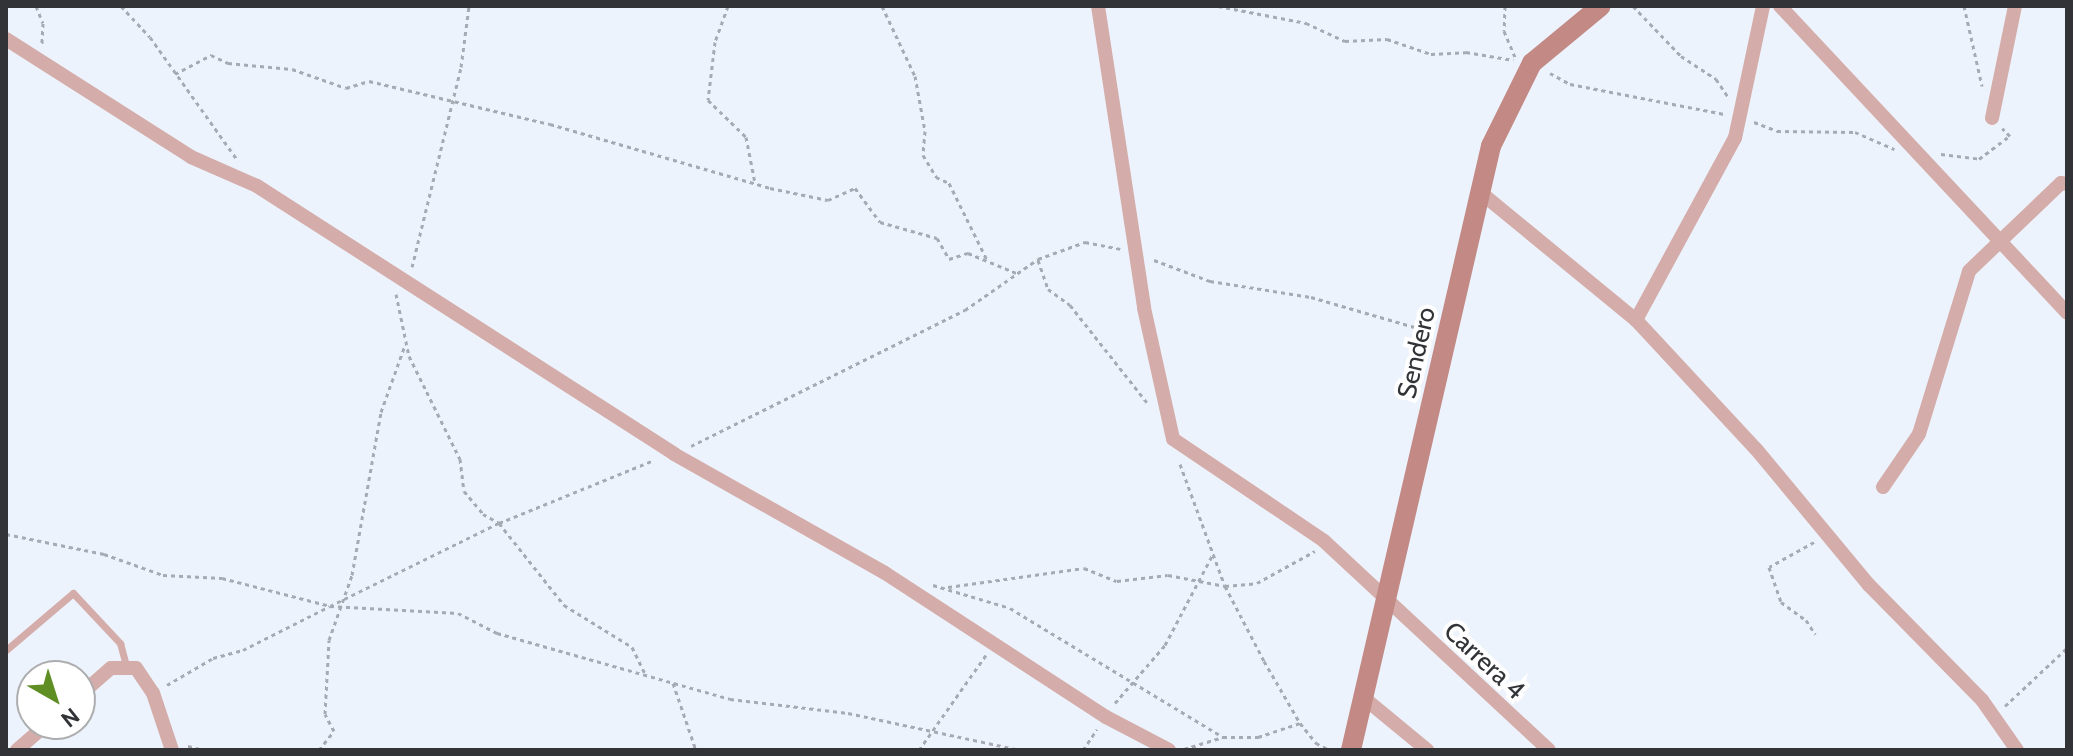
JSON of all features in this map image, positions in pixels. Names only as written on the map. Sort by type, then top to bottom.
[{"type":"main road","name":"Sendero","points":[[1351,750],[1388,605],[1480,192],[1503,114],[1532,63],[1601,6]]},
{"type":"street","points":[[1098,6],[1136,252],[1173,439]]},
{"type":"street","points":[[1636,320],[1722,164],[1741,117],[1763,6]]},
{"type":"street","points":[[1780,6],[1911,150],[2067,313]]},
{"type":"street","points":[[1992,118],[2015,6]]},
{"type":"street","points":[[6,39],[191,157],[257,186],[404,284],[674,454],[885,573],[1106,717],[1169,750]]},
{"type":"street","points":[[1883,487],[1919,434],[1969,271],[2061,183],[2067,184]]},
{"type":"street","points":[[1480,192],[1636,320],[1827,535],[1982,700],[2017,750]]},
{"type":"street","name":"Carrera 4","points":[[1173,439],[1324,541],[1388,605],[1549,750]]},
{"type":"street","points":[[96,681],[111,668],[126,665],[145,676],[172,750]]},
{"type":"street","points":[[1364,698],[1427,750]]},
{"type":"lane","points":[[6,650],[73,593],[120,643],[126,665]]},
{"type":"path","points":[[36,6],[43,23],[42,60]]},
{"type":"path","points":[[121,6],[239,162]]},
{"type":"path","points":[[469,6],[454,100],[416,260],[396,294],[406,344],[460,459],[464,491],[483,514],[499,523],[564,605],[632,647],[646,676]]},
{"type":"path","points":[[728,6],[715,42],[708,100],[746,137],[755,183]]},
{"type":"path","points":[[882,6],[915,76],[925,131],[923,155],[936,177],[949,183],[987,260]]},
{"type":"path","points":[[1218,6],[1306,23],[1345,41],[1387,39],[1431,54],[1466,52],[1517,60],[1504,31],[1505,6]]},
{"type":"path","points":[[1633,6],[1681,56],[1716,79],[1741,117]]},
{"type":"path","points":[[1532,63],[1570,84],[1741,117],[1777,131],[1855,132],[1886,148],[1979,159],[2010,136],[1992,118],[1964,6]]},
{"type":"path","points":[[175,74],[211,55],[228,63],[292,69],[346,88],[369,81],[454,100],[755,183],[828,200],[855,188],[880,222],[937,238],[949,259],[968,253],[1016,273]]},
{"type":"path","points":[[341,604],[499,523],[634,465],[674,454],[965,310],[1038,259],[1085,242],[1136,252],[1210,281],[1311,297],[1447,336]]},
{"type":"path","points":[[1038,259],[1048,289],[1080,317],[1156,415]]},
{"type":"path","points":[[319,750],[334,731],[325,714],[329,640],[352,575],[381,412],[406,344]]},
{"type":"path","points":[[1173,439],[1225,586],[1300,723],[1316,743],[1330,750]]},
{"type":"path","points":[[6,534],[104,554],[163,575],[222,578],[330,606]]},
{"type":"path","points":[[1815,634],[1781,602],[1769,567],[1827,535]]},
{"type":"path","points":[[945,587],[1084,568],[1117,581],[1168,575],[1194,583],[1225,586],[1257,583],[1324,541]]},
{"type":"path","points":[[1083,750],[1133,679],[1165,645],[1194,583],[1213,554]]},
{"type":"path","points":[[930,584],[1010,608],[1133,679],[1223,737]]},
{"type":"path","points":[[153,693],[213,658],[243,650],[330,606],[341,604],[458,613],[497,633],[730,699],[848,713],[1021,750]]},
{"type":"path","points":[[919,750],[927,732],[993,646]]},
{"type":"path","points":[[1995,717],[2067,648]]},
{"type":"path","points":[[673,683],[696,750]]},
{"type":"path","points":[[1182,750],[1223,737],[1258,737],[1300,723]]}]
